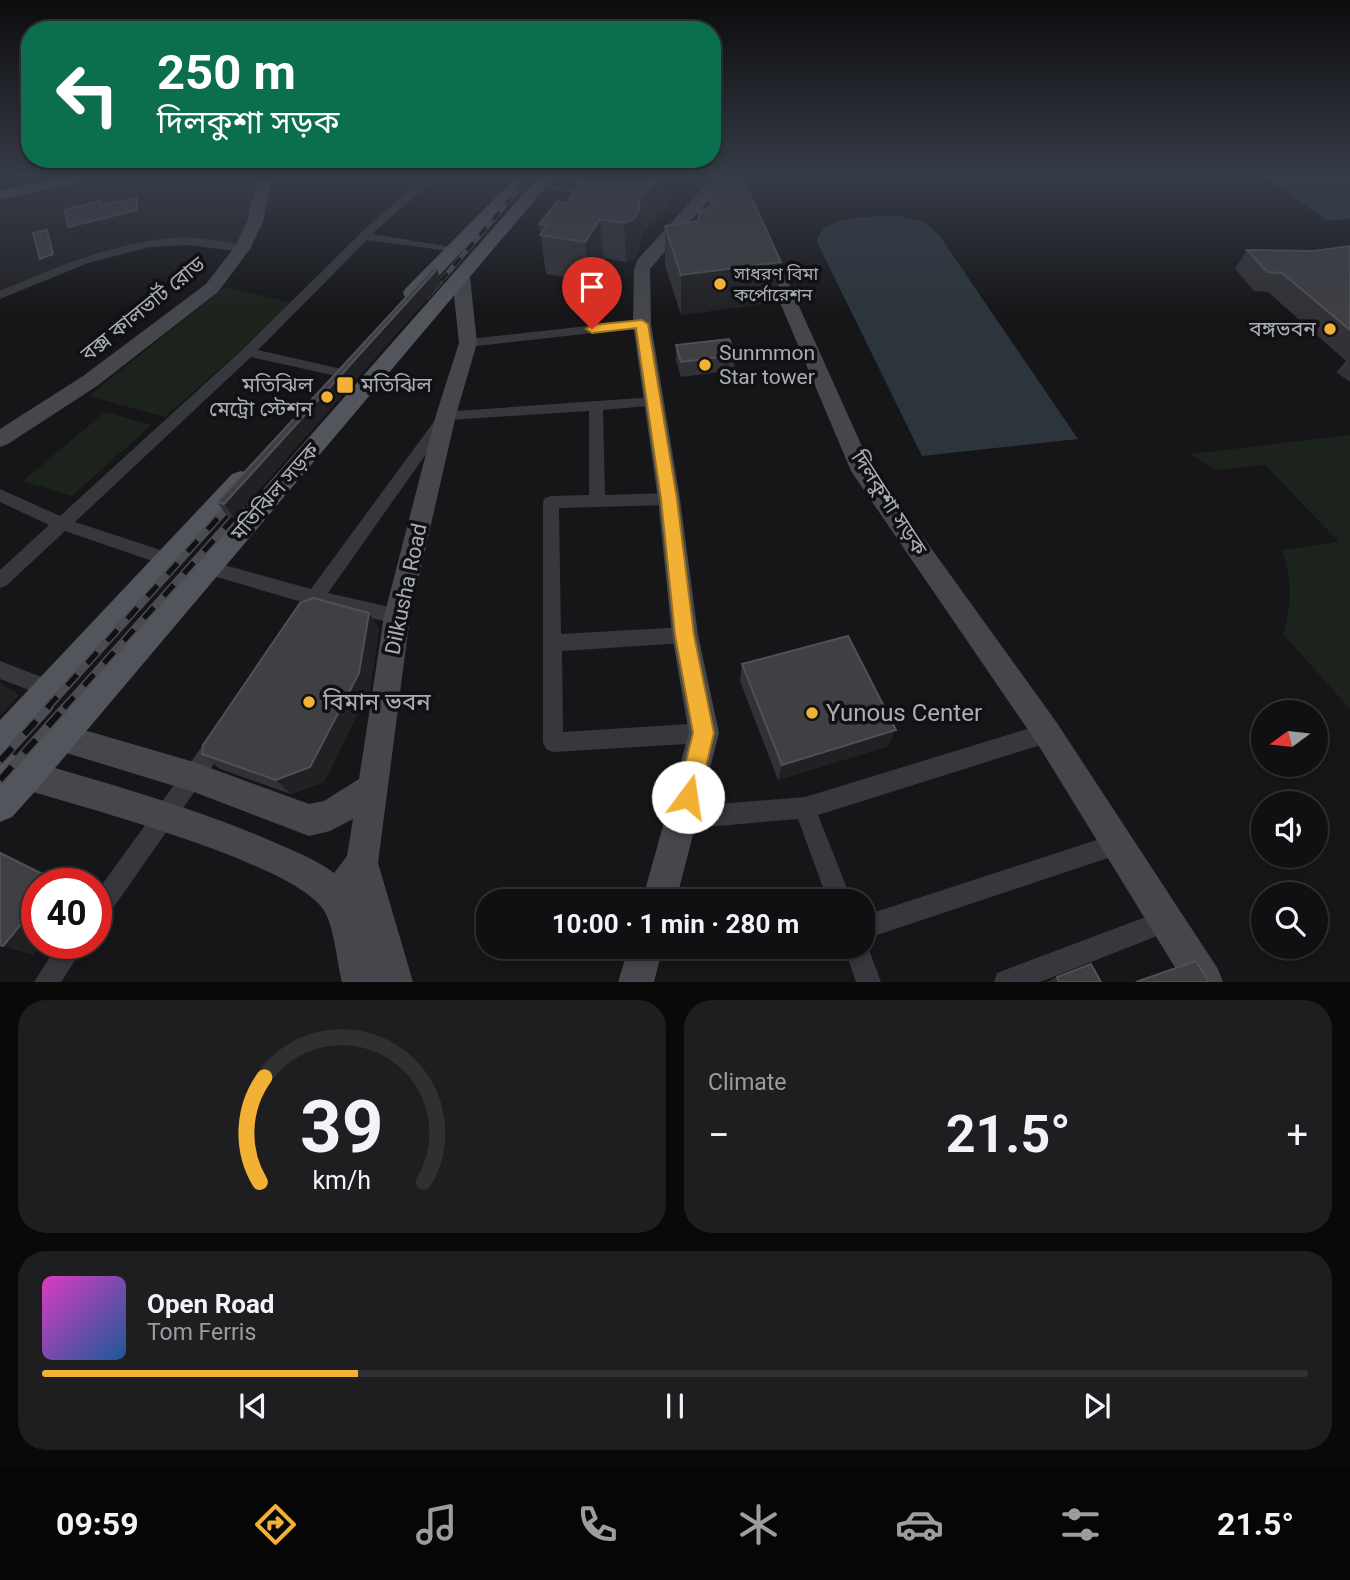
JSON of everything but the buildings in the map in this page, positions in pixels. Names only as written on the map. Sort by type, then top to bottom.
[{"type":"main road","points":[[396,311],[452,250],[484,222]]},
{"type":"main road","name":"মতিঝিল সড়ক","points":[[0,805],[13,770],[60,737],[461,277],[501,222]]},
{"type":"main road","points":[[323,392],[359,352]]},
{"type":"main road","name":"মতিঝিল সড়ক","points":[[8,734],[258,461]]},
{"type":"main road","points":[[8,734],[60,737]]},
{"type":"street","name":"বক্স কালভার্ট রোড","points":[[0,439],[148,339],[212,288],[242,249],[255,222]]},
{"type":"street","points":[[0,581],[248,352],[381,222]]},
{"type":"street","points":[[662,889],[704,733],[685,635],[669,499],[642,324],[644,263],[687,222]]},
{"type":"street","points":[[365,236],[452,250]]},
{"type":"street","name":"দিলকুশা সড়ক","points":[[760,238],[859,465],[1047,733],[1205,982]]},
{"type":"street","points":[[0,295],[75,264],[154,243],[174,241],[242,249]]},
{"type":"street","name":"Dilkusha Road","points":[[337,897],[362,863],[397,616],[446,415],[468,343],[461,277]]},
{"type":"street","points":[[468,343],[642,324]]},
{"type":"street","points":[[248,352],[341,373]]},
{"type":"street","points":[[292,631],[446,415],[654,402]]},
{"type":"street","points":[[596,406],[597,501]]},
{"type":"street","points":[[0,495],[60,523],[167,559]]},
{"type":"street","points":[[669,499],[551,502],[553,742],[704,733]]},
{"type":"street","points":[[210,568],[397,616]]},
{"type":"street","points":[[552,643],[685,635]]},
{"type":"street","points":[[0,670],[50,689]]},
{"type":"street","points":[[112,891],[232,721]]},
{"type":"street","points":[[682,818],[805,808],[1047,733]]},
{"type":"street","points":[[60,737],[194,777],[309,820],[330,815],[373,788]]},
{"type":"street","points":[[13,770],[166,818],[294,865],[316,877],[337,897],[360,982]]},
{"type":"street","points":[[805,808],[835,889]]},
{"type":"street","points":[[875,925],[1118,844]]},
{"type":"street","points":[[362,863],[395,982]]},
{"type":"street","points":[[1006,982],[1167,921]]},
{"type":"street","points":[[46,982],[63,959]]},
{"type":"street","points":[[636,982],[643,959]]},
{"type":"street","points":[[860,959],[869,982]]},
{"type":"shaded area","points":[[0,222],[249,222],[240,249],[174,241],[131,248],[0,292]]},
{"type":"shaded area","points":[[838,222],[923,222],[939,235],[1078,439],[922,456],[817,242],[820,233]]},
{"type":"shaded area","points":[[225,287],[294,303],[165,417],[88,396]]},
{"type":"shaded area","points":[[105,412],[151,425],[72,496],[23,481]]},
{"type":"shaded area","points":[[1350,435],[1350,709],[1283,634],[1290,592],[1282,550],[1339,542],[1265,465],[1216,470],[1190,454]]},
{"type":"railway","points":[[428,296],[491,222]]},
{"type":"railway","points":[[47,708],[236,498]]},
{"type":"railway","points":[[64,708],[246,504]]},
{"type":"railway","points":[[0,761],[49,707]]},
{"type":"railway","points":[[0,780],[65,707]]},
{"type":"place","name":"সাধরণ বিমা কর্পোরেশন","points":[[720,284]]},
{"type":"place","name":"বঙ্গভবন","points":[[1330,329]]},
{"type":"place","name":"Sunmmon Star tower","points":[[705,365]]},
{"type":"place","name":"মতিঝিল","points":[[345,385]]},
{"type":"place","name":"মতিঝিল মেট্রো স্টেশন","points":[[327,397]]},
{"type":"place","name":"বিমান ভবন","points":[[309,702]]},
{"type":"place","name":"Yunous Center","points":[[812,713]]},
{"type":"route","points":[[592,329],[642,324],[669,499],[685,635],[704,733],[688,797]]}]
